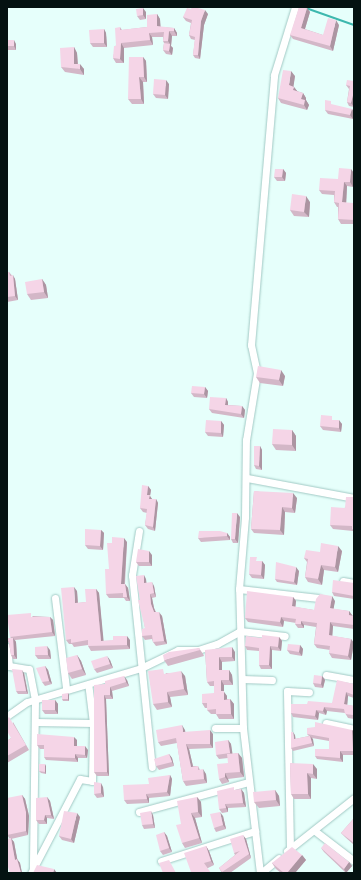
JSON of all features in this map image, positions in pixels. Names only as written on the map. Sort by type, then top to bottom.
[{"type":"street","points":[[261,873],[249,782],[244,728],[239,589],[247,478],[246,440],[258,373],[251,345],[274,75],[294,8]]},
{"type":"street","points":[[247,478],[354,498]]},
{"type":"street","points":[[138,531],[132,563],[141,668],[152,767]]},
{"type":"street","points":[[343,581],[354,582]]},
{"type":"street","points":[[239,589],[318,598]]},
{"type":"street","points":[[55,598],[66,688]]},
{"type":"street","points":[[7,716],[35,699],[66,688],[88,684],[141,668],[178,650],[204,648],[240,632],[285,636]]},
{"type":"street","points":[[7,647],[9,666],[29,669],[35,699],[32,871]]},
{"type":"street","points":[[326,675],[354,680]]},
{"type":"street","points":[[242,679],[272,680]]},
{"type":"street","points":[[32,871],[80,779],[92,781],[93,723],[88,684]]},
{"type":"street","points":[[290,849],[287,691],[309,692]]},
{"type":"street","points":[[35,722],[93,723]]},
{"type":"street","points":[[326,723],[354,729]]},
{"type":"street","points":[[215,728],[244,728]]},
{"type":"street","points":[[139,812],[249,782]]},
{"type":"street","points":[[261,873],[315,831],[354,798]]},
{"type":"street","points":[[161,861],[255,831]]},
{"type":"street","points":[[315,831],[354,861]]},
{"type":"building","points":[[192,7],[199,7],[198,8],[205,10],[201,21],[198,55],[193,55],[195,37],[189,35],[192,20],[183,17],[187,8],[191,9]]},
{"type":"building","points":[[299,7],[307,8],[301,28],[323,35],[328,18],[336,20],[330,46],[290,35]]},
{"type":"building","points":[[143,8],[143,15],[137,16],[136,9]]},
{"type":"building","points":[[157,14],[157,26],[174,28],[174,31],[169,31],[168,41],[163,41],[164,32],[149,33],[150,40],[121,43],[120,59],[113,58],[114,46],[116,46],[115,28],[120,27],[120,30],[147,27],[147,15]]},
{"type":"building","points":[[104,29],[104,43],[90,43],[89,30]]},
{"type":"building","points":[[7,40],[14,40],[14,46],[7,46]]},
{"type":"building","points":[[164,43],[170,44],[169,51],[163,50]]},
{"type":"building","points":[[74,47],[74,64],[80,64],[80,69],[61,67],[60,48]]},
{"type":"building","points":[[129,57],[143,57],[144,77],[139,77],[141,99],[128,99]]},
{"type":"building","points":[[283,70],[291,71],[289,85],[294,87],[293,90],[303,93],[301,99],[305,100],[304,105],[278,98]]},
{"type":"building","points":[[154,79],[166,80],[165,95],[153,94]]},
{"type":"building","points":[[347,80],[354,81],[354,91],[351,103],[347,102],[350,86],[346,85]]},
{"type":"building","points":[[325,100],[331,101],[331,104],[352,109],[350,115],[325,110]]},
{"type":"building","points":[[339,168],[351,169],[350,182],[344,182],[342,202],[353,203],[354,220],[338,219],[339,203],[334,202],[335,191],[319,190],[320,178],[338,179]]},
{"type":"building","points":[[275,169],[283,169],[282,177],[274,177]]},
{"type":"building","points":[[292,194],[306,196],[304,212],[290,210]]},
{"type":"building","points":[[7,272],[9,272],[10,276],[13,275],[15,296],[7,297]]},
{"type":"building","points":[[42,279],[44,292],[27,294],[25,282]]},
{"type":"building","points":[[258,366],[281,370],[279,380],[256,377]]},
{"type":"building","points":[[192,386],[205,387],[204,394],[191,393]]},
{"type":"building","points":[[210,397],[226,398],[225,405],[242,406],[241,414],[209,409]]},
{"type":"building","points":[[321,415],[332,416],[332,420],[339,420],[339,428],[320,426]]},
{"type":"building","points":[[206,420],[221,421],[221,433],[205,432]]},
{"type":"building","points":[[273,429],[292,430],[292,445],[272,444]]},
{"type":"building","points":[[254,446],[260,446],[259,466],[254,465]]},
{"type":"building","points":[[142,485],[148,486],[147,495],[150,495],[149,499],[156,499],[153,527],[145,525],[147,509],[140,508]]},
{"type":"building","points":[[254,491],[293,493],[292,508],[282,507],[280,530],[251,529]]},
{"type":"building","points":[[346,497],[354,497],[354,530],[352,529],[352,526],[330,525],[331,507],[345,508]]},
{"type":"building","points":[[232,513],[237,513],[235,539],[231,539]]},
{"type":"building","points":[[85,529],[101,530],[100,546],[85,545]]},
{"type":"building","points":[[199,531],[220,531],[227,533],[227,536],[198,538]]},
{"type":"building","points":[[112,537],[124,538],[121,584],[125,584],[127,597],[123,597],[123,593],[106,594],[105,569],[109,569],[107,543],[112,543]]},
{"type":"building","points":[[321,543],[338,546],[335,567],[321,565],[318,579],[305,577],[308,559],[304,558],[306,550],[320,552]]},
{"type":"building","points":[[138,549],[149,551],[149,562],[136,562]]},
{"type":"building","points":[[250,557],[257,557],[256,561],[262,561],[261,575],[249,574]]},
{"type":"building","points":[[276,562],[296,567],[294,582],[275,579]]},
{"type":"building","points":[[144,575],[144,583],[152,582],[154,593],[150,594],[151,604],[154,612],[159,612],[164,641],[153,642],[152,635],[142,636],[142,629],[145,628],[138,600],[140,600],[136,576]]},
{"type":"building","points":[[333,580],[354,583],[354,596],[332,592]]},
{"type":"building","points":[[74,587],[75,603],[86,602],[85,589],[96,589],[101,641],[113,640],[113,636],[127,636],[127,645],[88,646],[88,640],[71,643],[71,639],[66,640],[61,588]]},
{"type":"building","points":[[247,591],[293,597],[292,606],[314,610],[316,599],[320,594],[332,596],[330,608],[349,611],[349,615],[354,616],[354,625],[330,622],[329,635],[351,639],[348,656],[329,653],[330,646],[314,644],[317,623],[301,621],[301,624],[295,624],[296,619],[281,617],[280,622],[245,618]]},
{"type":"building","points":[[31,613],[31,617],[50,617],[52,632],[10,637],[7,615]]},
{"type":"building","points":[[262,635],[279,637],[278,647],[270,646],[269,665],[259,665],[259,648],[245,646],[246,636],[262,638]]},
{"type":"building","points":[[7,638],[13,638],[14,655],[11,655]]},
{"type":"building","points":[[288,644],[300,645],[299,652],[287,650]]},
{"type":"building","points":[[47,646],[48,655],[35,655],[35,647]]},
{"type":"building","points":[[232,647],[232,657],[219,657],[219,670],[229,670],[229,680],[221,680],[221,691],[224,691],[224,700],[230,699],[231,714],[216,714],[216,709],[207,710],[207,703],[202,703],[202,694],[214,693],[214,681],[207,682],[205,650]]},
{"type":"building","points":[[199,648],[200,650],[164,660],[163,655],[169,652]]},
{"type":"building","points":[[77,655],[82,669],[68,673],[66,658]]},
{"type":"building","points":[[107,656],[110,664],[94,669],[91,661]]},
{"type":"building","points":[[45,666],[49,681],[42,682],[36,668]]},
{"type":"building","points":[[12,669],[22,670],[26,691],[16,691]]},
{"type":"building","points":[[163,669],[164,674],[181,671],[184,689],[167,692],[168,702],[153,704],[148,671]]},
{"type":"building","points":[[314,675],[322,676],[321,684],[313,683]]},
{"type":"building","points":[[124,676],[126,682],[110,687],[110,695],[104,695],[107,772],[94,772],[94,685],[105,684],[105,681]]},
{"type":"building","points":[[337,680],[354,684],[354,695],[346,692],[344,704],[354,706],[353,715],[345,714],[344,709],[324,707],[323,711],[316,710],[315,716],[291,713],[291,704],[307,704],[308,701],[332,703]]},
{"type":"building","points":[[68,693],[68,699],[62,699],[62,694]]},
{"type":"building","points":[[42,700],[55,700],[55,710],[42,710]]},
{"type":"building","points":[[9,717],[26,745],[7,756],[7,741],[11,738],[7,731],[7,719]]},
{"type":"building","points":[[315,722],[352,730],[353,751],[340,751],[340,758],[315,756],[315,749],[329,749],[329,738],[307,734],[307,728],[315,727]]},
{"type":"building","points":[[182,725],[183,732],[210,730],[210,744],[186,744],[191,767],[198,766],[198,770],[203,769],[204,779],[183,781],[176,738],[158,742],[156,730]]},
{"type":"building","points":[[291,732],[293,732],[294,739],[310,736],[312,743],[291,748]]},
{"type":"building","points":[[37,734],[74,737],[74,746],[85,746],[85,755],[75,754],[75,758],[44,757],[44,745],[37,745]]},
{"type":"building","points":[[228,740],[230,753],[216,755],[215,742]]},
{"type":"building","points":[[238,753],[240,772],[225,773],[225,777],[219,779],[217,764],[228,763],[227,754]]},
{"type":"building","points":[[169,754],[172,762],[156,766],[154,759]]},
{"type":"building","points":[[290,763],[313,764],[313,774],[307,773],[308,794],[291,794]]},
{"type":"building","points":[[39,764],[45,764],[45,772],[39,771]]},
{"type":"building","points":[[170,775],[167,792],[146,794],[147,799],[124,800],[123,785],[149,784],[148,778]]},
{"type":"building","points":[[94,782],[101,783],[101,793],[94,794]]},
{"type":"building","points":[[234,787],[234,790],[241,789],[243,803],[225,804],[226,808],[219,809],[217,791]]},
{"type":"building","points":[[275,790],[276,800],[254,802],[253,792]]},
{"type":"building","points":[[22,795],[26,812],[26,831],[7,835],[7,798]]},
{"type":"building","points":[[47,797],[51,815],[45,815],[44,820],[36,820],[36,798]]},
{"type":"building","points":[[197,797],[198,812],[191,813],[199,838],[182,843],[176,825],[181,824],[177,801]]},
{"type":"building","points":[[64,811],[77,813],[71,839],[59,836]]},
{"type":"building","points":[[151,811],[153,824],[142,825],[140,813]]},
{"type":"building","points":[[220,812],[223,825],[214,828],[210,814]]},
{"type":"building","points":[[354,818],[354,843],[341,833]]},
{"type":"building","points":[[164,832],[169,848],[160,851],[156,835]]},
{"type":"building","points":[[243,835],[249,854],[222,872],[219,868],[240,851],[234,853],[230,839]]},
{"type":"building","points":[[11,838],[15,860],[17,859],[21,873],[10,873],[7,864],[7,839]]},
{"type":"building","points":[[325,843],[349,862],[344,869],[321,848]]},
{"type":"building","points":[[206,846],[211,861],[204,863],[211,873],[187,873],[191,872],[184,853]]},
{"type":"building","points":[[292,847],[302,855],[287,873],[284,873],[272,863]]},
{"type":"building","points":[[169,860],[176,873],[163,873],[159,863]]},
{"type":"building","points":[[37,865],[54,869],[53,873],[33,873]]},
{"type":"waterway","points":[[303,7],[354,25]]}]
